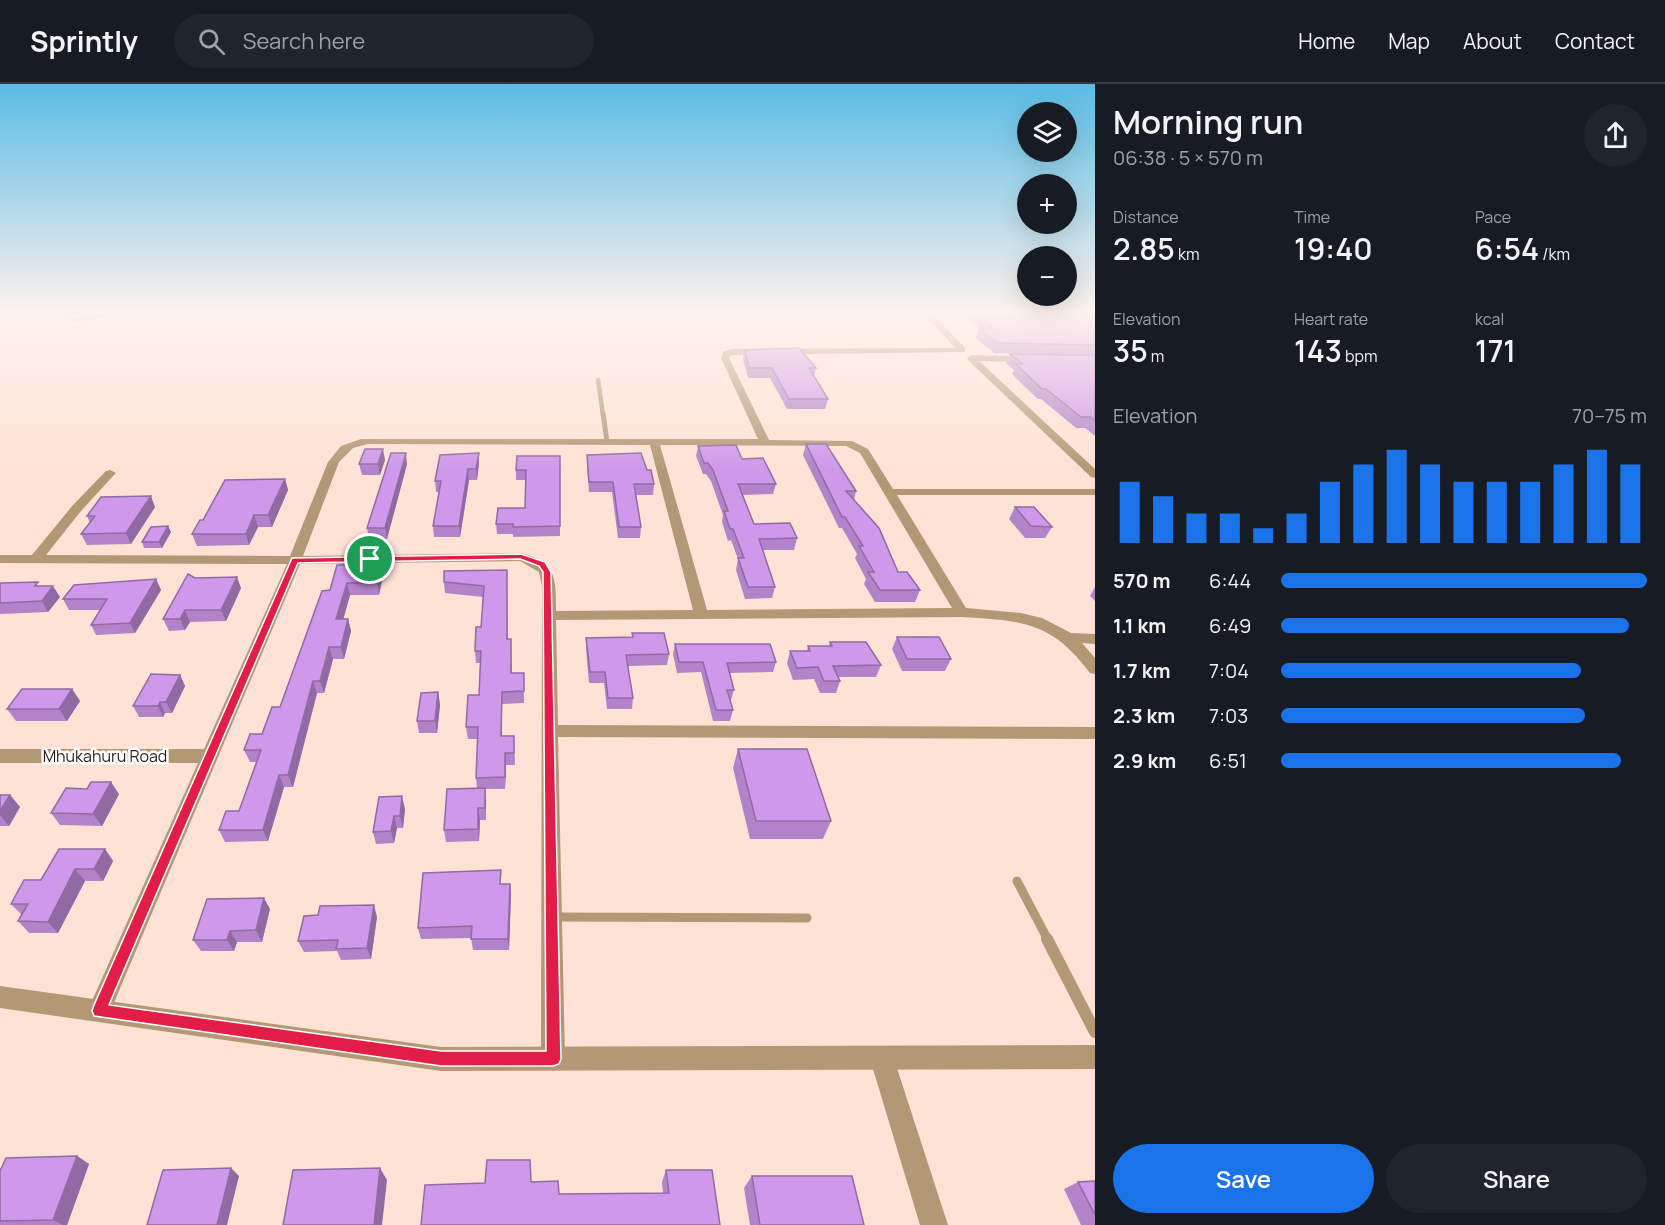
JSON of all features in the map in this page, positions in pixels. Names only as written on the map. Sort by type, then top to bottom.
[{"type":"street","points":[[728,364],[764,441]]},
{"type":"street","points":[[978,364],[1095,475]]},
{"type":"street","points":[[654,441],[701,615]]},
{"type":"street","points":[[99,1011],[295,560],[336,455],[347,446],[357,442],[764,441],[848,443],[864,451],[962,612]]},
{"type":"street","points":[[36,559],[77,508],[110,473]]},
{"type":"street","points":[[891,492],[1095,492]]},
{"type":"street","points":[[0,559],[295,560],[521,557],[542,564],[547,572],[549,616],[553,1059]]},
{"type":"street","points":[[549,616],[962,612],[1016,617],[1055,628],[1070,638],[1095,669]]},
{"type":"street","points":[[1070,638],[1095,639]]},
{"type":"street","points":[[549,731],[1095,733]]},
{"type":"street","name":"Mhukahuru Road","points":[[0,756],[210,756]]},
{"type":"street","points":[[0,997],[441,1059],[1095,1057]]},
{"type":"street","points":[[882,1059],[934,1225]]},
{"type":"lane","points":[[598,380],[607,442]]},
{"type":"lane","points":[[1017,881],[1095,1032]]},
{"type":"lane","points":[[552,917],[807,918]]},
{"type":"building","points":[[748,364],[813,364],[816,368],[809,368],[828,399],[789,399],[772,368],[749,368]]},
{"type":"building","points":[[1016,364],[1095,364],[1095,421],[1091,417],[1081,417],[1046,389],[1042,389]]},
{"type":"building","points":[[806,444],[826,444],[856,491],[846,491],[879,528],[898,572],[907,572],[920,590],[880,590],[868,572],[874,572],[859,546],[863,546],[845,517],[842,517]]},
{"type":"building","points":[[736,445],[742,459],[763,458],[776,484],[738,484],[754,524],[790,523],[797,538],[759,539],[775,587],[748,587],[738,558],[744,558],[724,511],[728,511],[713,470],[708,463],[704,463],[698,446]]},
{"type":"building","points":[[365,449],[383,449],[378,464],[359,464]]},
{"type":"building","points":[[391,453],[406,453],[385,528],[367,528]]},
{"type":"building","points":[[479,453],[476,469],[468,469],[459,526],[433,526],[441,481],[435,481],[440,455]]},
{"type":"building","points":[[641,453],[647,470],[651,470],[654,484],[634,484],[641,527],[619,527],[613,482],[589,482],[587,455]]},
{"type":"building","points":[[517,456],[560,456],[560,526],[513,527],[513,524],[496,524],[498,508],[525,508],[526,470],[516,470]]},
{"type":"building","points":[[285,479],[268,515],[254,515],[246,534],[192,534],[200,520],[203,520],[225,480]]},
{"type":"building","points":[[151,496],[126,533],[81,534],[95,516],[87,516],[101,497]]},
{"type":"building","points":[[1015,507],[1034,507],[1052,527],[1031,526]]},
{"type":"building","points":[[168,526],[159,542],[142,542],[151,527]]},
{"type":"building","points":[[381,564],[377,583],[347,583],[336,619],[348,619],[341,647],[329,647],[320,681],[313,681],[288,775],[279,775],[263,830],[219,830],[226,811],[239,811],[261,750],[244,750],[250,734],[262,734],[272,707],[280,707],[322,591],[330,590],[337,565]]},
{"type":"building","points":[[507,570],[507,639],[511,639],[511,673],[524,673],[524,691],[502,692],[501,736],[514,736],[514,753],[505,753],[505,777],[476,778],[478,727],[466,727],[468,695],[479,695],[481,651],[475,651],[476,627],[481,627],[484,586],[444,582],[444,571]]},
{"type":"building","points":[[188,574],[195,578],[237,577],[221,610],[185,610],[180,619],[163,619]]},
{"type":"building","points":[[156,579],[130,623],[91,625],[107,599],[63,599],[74,585]]},
{"type":"building","points":[[38,582],[35,586],[53,586],[42,601],[0,603],[0,583]]},
{"type":"building","points":[[632,633],[664,633],[669,654],[626,655],[633,698],[608,698],[605,672],[590,672],[586,638],[633,637]]},
{"type":"building","points":[[897,637],[939,637],[951,659],[907,659]]},
{"type":"building","points":[[830,642],[866,642],[881,665],[833,666],[840,681],[824,681],[818,667],[797,668],[790,651],[810,651],[808,646],[832,646]]},
{"type":"building","points":[[675,644],[770,644],[776,662],[727,663],[734,690],[727,690],[733,710],[716,710],[703,662],[679,662]]},
{"type":"building","points":[[151,674],[180,675],[166,702],[160,702],[158,706],[133,706]]},
{"type":"building","points":[[22,689],[72,689],[59,709],[7,709]]},
{"type":"building","points":[[438,692],[435,721],[417,721],[421,693]]},
{"type":"building","points":[[738,749],[807,749],[831,821],[756,821]]},
{"type":"building","points":[[91,782],[111,782],[93,814],[51,813],[66,788],[87,789]]},
{"type":"building","points":[[485,788],[485,808],[478,808],[478,829],[444,830],[447,789]]},
{"type":"building","points":[[0,795],[10,795],[0,811]]},
{"type":"building","points":[[402,796],[400,816],[394,816],[391,831],[373,832],[379,797]]},
{"type":"building","points":[[59,849],[105,849],[94,869],[75,869],[48,922],[18,921],[28,904],[11,904],[24,880],[41,880]]},
{"type":"building","points":[[501,870],[500,884],[510,884],[508,939],[471,939],[472,926],[418,928],[423,873]]},
{"type":"building","points":[[264,898],[256,930],[230,931],[227,940],[193,940],[207,899]]},
{"type":"building","points":[[374,905],[367,948],[336,949],[338,940],[298,941],[304,916],[318,915],[320,906]]},
{"type":"building","points":[[77,1156],[53,1220],[0,1221],[0,1171],[6,1158]]},
{"type":"building","points":[[487,1160],[530,1160],[531,1182],[558,1181],[559,1194],[669,1193],[666,1170],[712,1170],[720,1225],[421,1225],[425,1185],[485,1183]]},
{"type":"building","points":[[231,1168],[217,1225],[147,1225],[163,1170]]},
{"type":"building","points":[[380,1168],[374,1225],[283,1225],[293,1170]]},
{"type":"building","points":[[752,1176],[852,1176],[864,1225],[760,1225]]},
{"type":"building","points":[[1095,1181],[1095,1215],[1078,1182]]},
{"type":"route","points":[[521,557],[542,564],[547,572],[553,1059],[441,1059],[99,1011],[295,560],[370,559],[521,557]]}]
